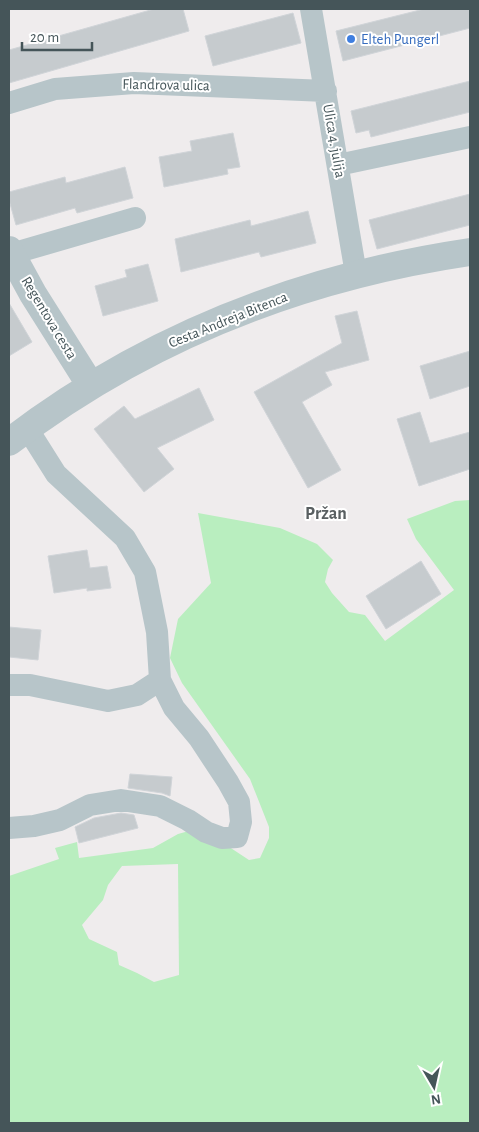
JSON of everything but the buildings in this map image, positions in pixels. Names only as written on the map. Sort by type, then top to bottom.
[{"type":"street","name":"Ulica 4. julija","points":[[311,9],[356,274]]},
{"type":"street","name":"Flandrova ulica","points":[[9,103],[55,90],[134,83],[326,91]]},
{"type":"street","points":[[338,165],[470,137]]},
{"type":"street","points":[[10,252],[136,218]]},
{"type":"street","name":"Regentova cesta","points":[[10,252],[33,294],[91,386]]},
{"type":"street","name":"Cesta Andreja Bitenca","points":[[18,435],[91,386],[147,354],[197,330],[260,304],[356,274],[429,258],[470,252]]},
{"type":"street","points":[[9,828],[34,826],[60,820],[90,805],[121,800],[160,806],[188,820],[206,832],[222,838],[237,837],[242,822],[239,802],[228,782],[199,738],[174,708],[160,680],[157,632],[145,572],[125,538],[56,474],[18,435]]},
{"type":"street","points":[[9,685],[30,685],[108,701],[138,695],[160,680]]},
{"type":"green space","points":[[470,500],[470,1123],[9,1123],[9,876],[59,859],[55,848],[77,842],[79,858],[153,848],[178,834],[196,829],[208,833],[249,860],[260,858],[269,838],[269,827],[250,779],[182,683],[170,658],[178,619],[211,583],[198,513],[280,528],[317,544],[333,560],[328,569],[325,582],[332,593],[349,612],[365,615],[385,641],[454,590],[416,539],[407,519],[455,501]],"holes":[[[178,864],[179,975],[154,982],[119,965],[117,952],[89,939],[82,925],[103,900],[108,885],[122,866]]]},
{"type":"place","name":"Elteh Pungerl","points":[[351,39]]},
{"type":"district","name":"Pržan","points":[[326,514]]}]
